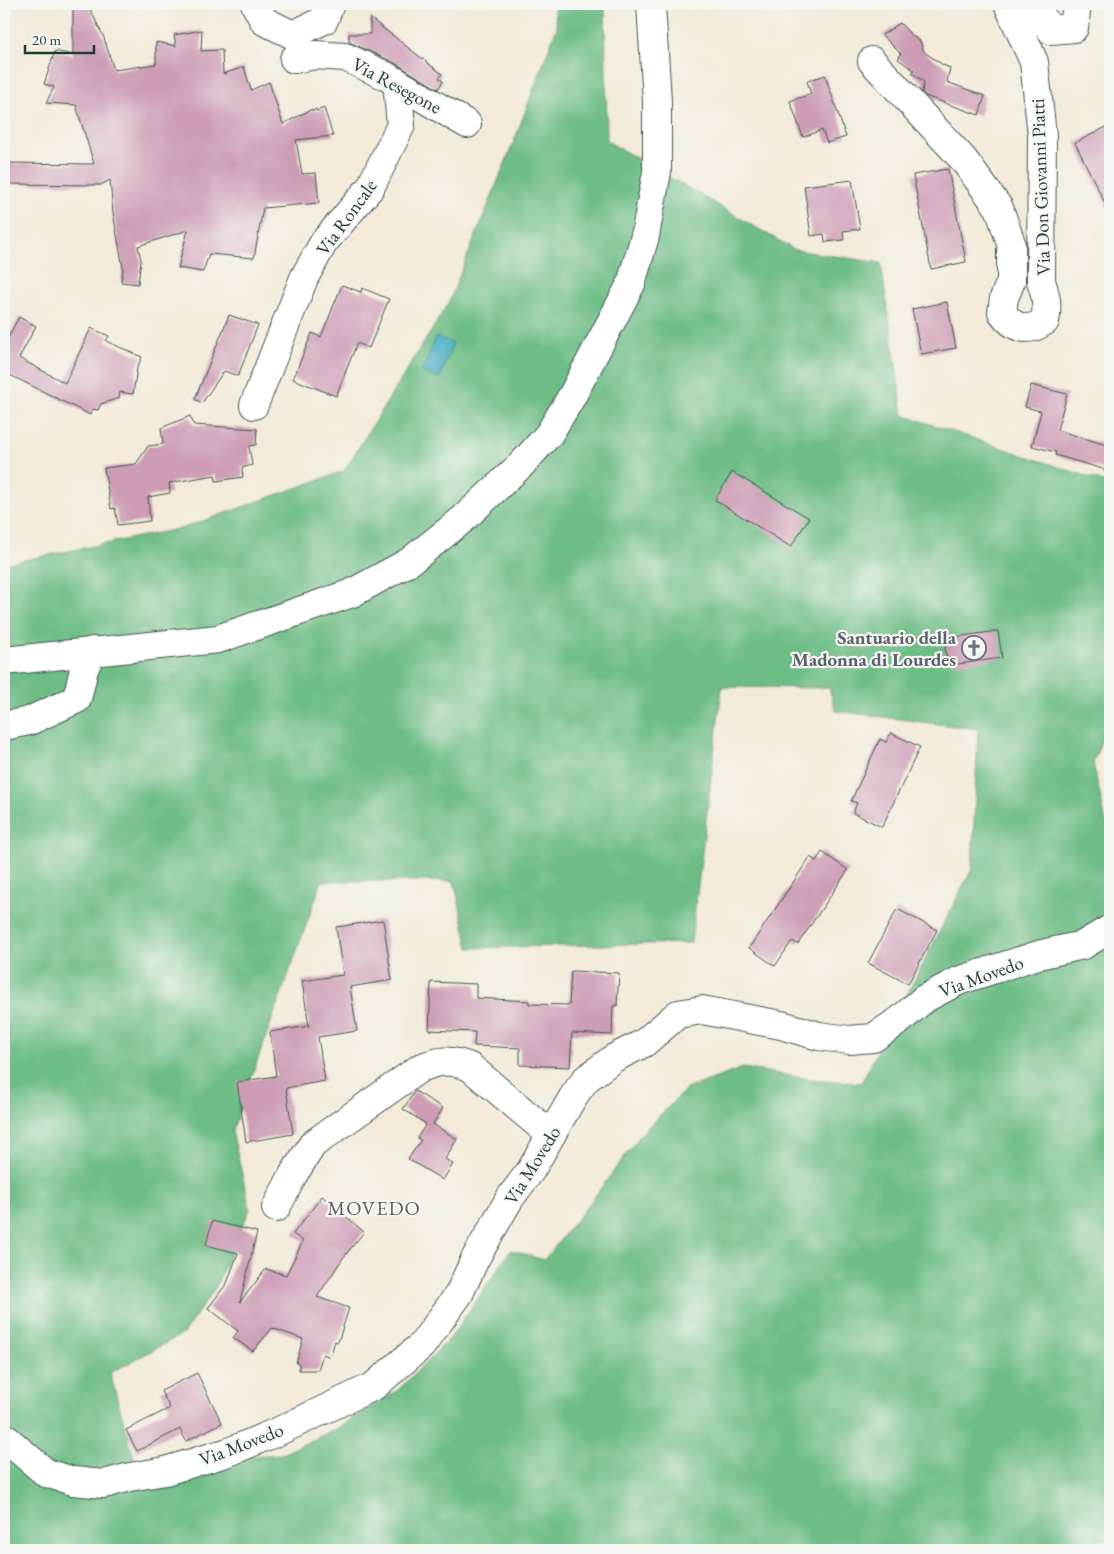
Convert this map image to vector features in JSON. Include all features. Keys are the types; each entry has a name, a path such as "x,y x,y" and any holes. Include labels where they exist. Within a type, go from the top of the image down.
{"main road":[{"path":"255,4 264,21 293,35 324,20 330,4"},
{"path":"4,661 218,639 352,593 409,562 462,520 522,464 549,434 572,396 630,284 645,236 656,172 657,101 651,4"},
{"name":"Via Don Giovanni Piatti","path":"872,61 963,159 999,208 1011,243 1011,281 1004,298 1002,312 1008,320 1022,328 1036,327 1045,321 1047,309 1046,295 1041,281 1042,135 1034,62 1008,4"},
{"path":"1033,4 1051,30 1074,28 1077,4"},
{"name":"Via Resegone","path":"306,29 305,57 345,57 396,82 467,124"},
{"name":"Via Roncale","path":"254,405 304,278 324,242 370,188 401,125 396,82"},
{"path":"4,726 29,721 77,699 84,669 92,651"},
{"name":"Via Movedo","path":"4,1437 46,1473 73,1481 104,1484 165,1471 230,1452 374,1386 422,1345 439,1323 459,1294 475,1260 510,1198 531,1170 586,1079 614,1058 644,1042 678,1014 702,1010 782,1025 819,1036 850,1040 873,1038 900,1020 924,998 958,981 1038,955 1084,945 1110,929"},
{"path":"276,1208 293,1174 313,1144 420,1068 436,1061 459,1063 470,1067 551,1135"}],"green space":[{"path":"554,4 605,4 607,141 795,250 881,263 903,415 1110,484 1110,716 1093,763 1110,841 1110,1539 1053,1550 4,1550 4,564 183,528 344,471 448,304 513,144 557,27","holes":["722,687 829,688 836,711 978,729 972,869 861,1083 809,1079 743,1068 686,1089 642,1133 593,1199 544,1260 511,1250 452,1336 398,1390 336,1429 282,1454 136,1465 110,1373 183,1334 215,1288 250,1209 232,1131 322,881 454,881 469,948 691,943"]}],"water":[{"path":"436,337 453,343 439,379 422,372"}],"building":[{"path":"73,4 85,4 91,11 104,38 114,70 156,64 156,42 176,46 174,35 202,30 201,51 222,50 223,74 244,67 251,90 269,82 283,124 312,109 317,111 324,108 333,136 296,140 302,174 316,173 319,203 263,208 254,258 209,254 203,272 178,268 188,230 138,246 141,260 138,284 121,282 123,268 113,213 110,180 101,185 4,183 4,163 94,164 76,105 46,103 54,87 44,84 55,51 73,55"},
{"path":"370,18 442,74 439,78 443,81 438,89 393,62 349,42 349,34 370,34"},
{"path":"900,23 912,36 920,41 924,52 950,68 947,82 985,96 979,115 925,96 922,92 924,82 912,73 914,70 898,59 901,54 882,35"},
{"path":"825,75 846,137 827,143 822,130 803,137 790,101 811,94 807,81"},
{"path":"1110,125 1110,213 1075,143"},
{"path":"948,169 966,262 931,269 913,175"},
{"path":"852,180 860,229 843,231 844,240 825,242 824,234 811,236 804,186"},
{"path":"342,285 361,292 362,288 389,299 369,348 357,343 336,396 293,379 312,333 321,337"},
{"path":"947,302 956,348 921,354 912,309"},
{"path":"229,315 258,325 238,376 224,371 202,403 195,399"},
{"path":"19,317 36,326 19,358 65,383 91,328 109,336 106,341 142,357 137,368 133,394 120,392 119,398 101,404 98,410 93,409 90,415 10,375 4,387 4,345"},
{"path":"1031,385 1067,394 1057,430 1110,446 1110,471 1055,455 1056,452 1032,446 1041,411 1025,407"},
{"path":"190,416 194,425 257,429 256,445 249,446 252,465 242,468 243,477 216,481 215,475 169,483 170,493 148,497 150,521 118,525 115,508 111,509 104,468 136,464 148,446 163,444 161,428"},
{"path":"732,472 809,518 791,547 715,500"},
{"name":"Santuario della Madonna di Lourdes","path":"998,631 1002,658 958,664 946,656 945,647 954,637"},
{"path":"891,733 920,747 882,827 853,813 857,803 851,801 880,739 886,742"},
{"path":"822,852 848,870 798,944 792,941 775,966 749,948 810,857 816,861"},
{"path":"897,909 937,930 908,984 868,963"},
{"path":"383,920 392,980 350,987 357,1031 318,1037 325,1081 286,1088 293,1134 246,1142 237,1082 276,1076 270,1032 309,1026 302,981 343,975 336,927"},
{"path":"571,971 619,973 617,1006 613,1006 612,1035 572,1033 570,1067 520,1065 520,1048 474,1046 475,1032 429,1030 431,982 476,984 476,998 529,1001 529,1004 569,1005"},
{"path":"415,1091 443,1108 433,1124 457,1139 445,1159 453,1164 443,1180 408,1159 421,1140 417,1138 426,1124 403,1109"},
{"path":"322,1196 364,1232 343,1258 317,1297 349,1308 338,1342 335,1341 330,1357 323,1354 318,1370 299,1370 299,1364 296,1363 303,1339 272,1328 253,1351 233,1338 238,1331 208,1308 227,1283 238,1253 206,1245 212,1221 257,1232 240,1302 266,1269 286,1275 303,1241 293,1234"},
{"path":"197,1373 222,1423 186,1441 180,1429 137,1451 126,1430 170,1408 161,1391"}],"place":[{"name":"Santuario della Madonna di Lourdes","path":"974,648"}],"district":[{"name":"MOVEDO","path":"374,1208"}]}
